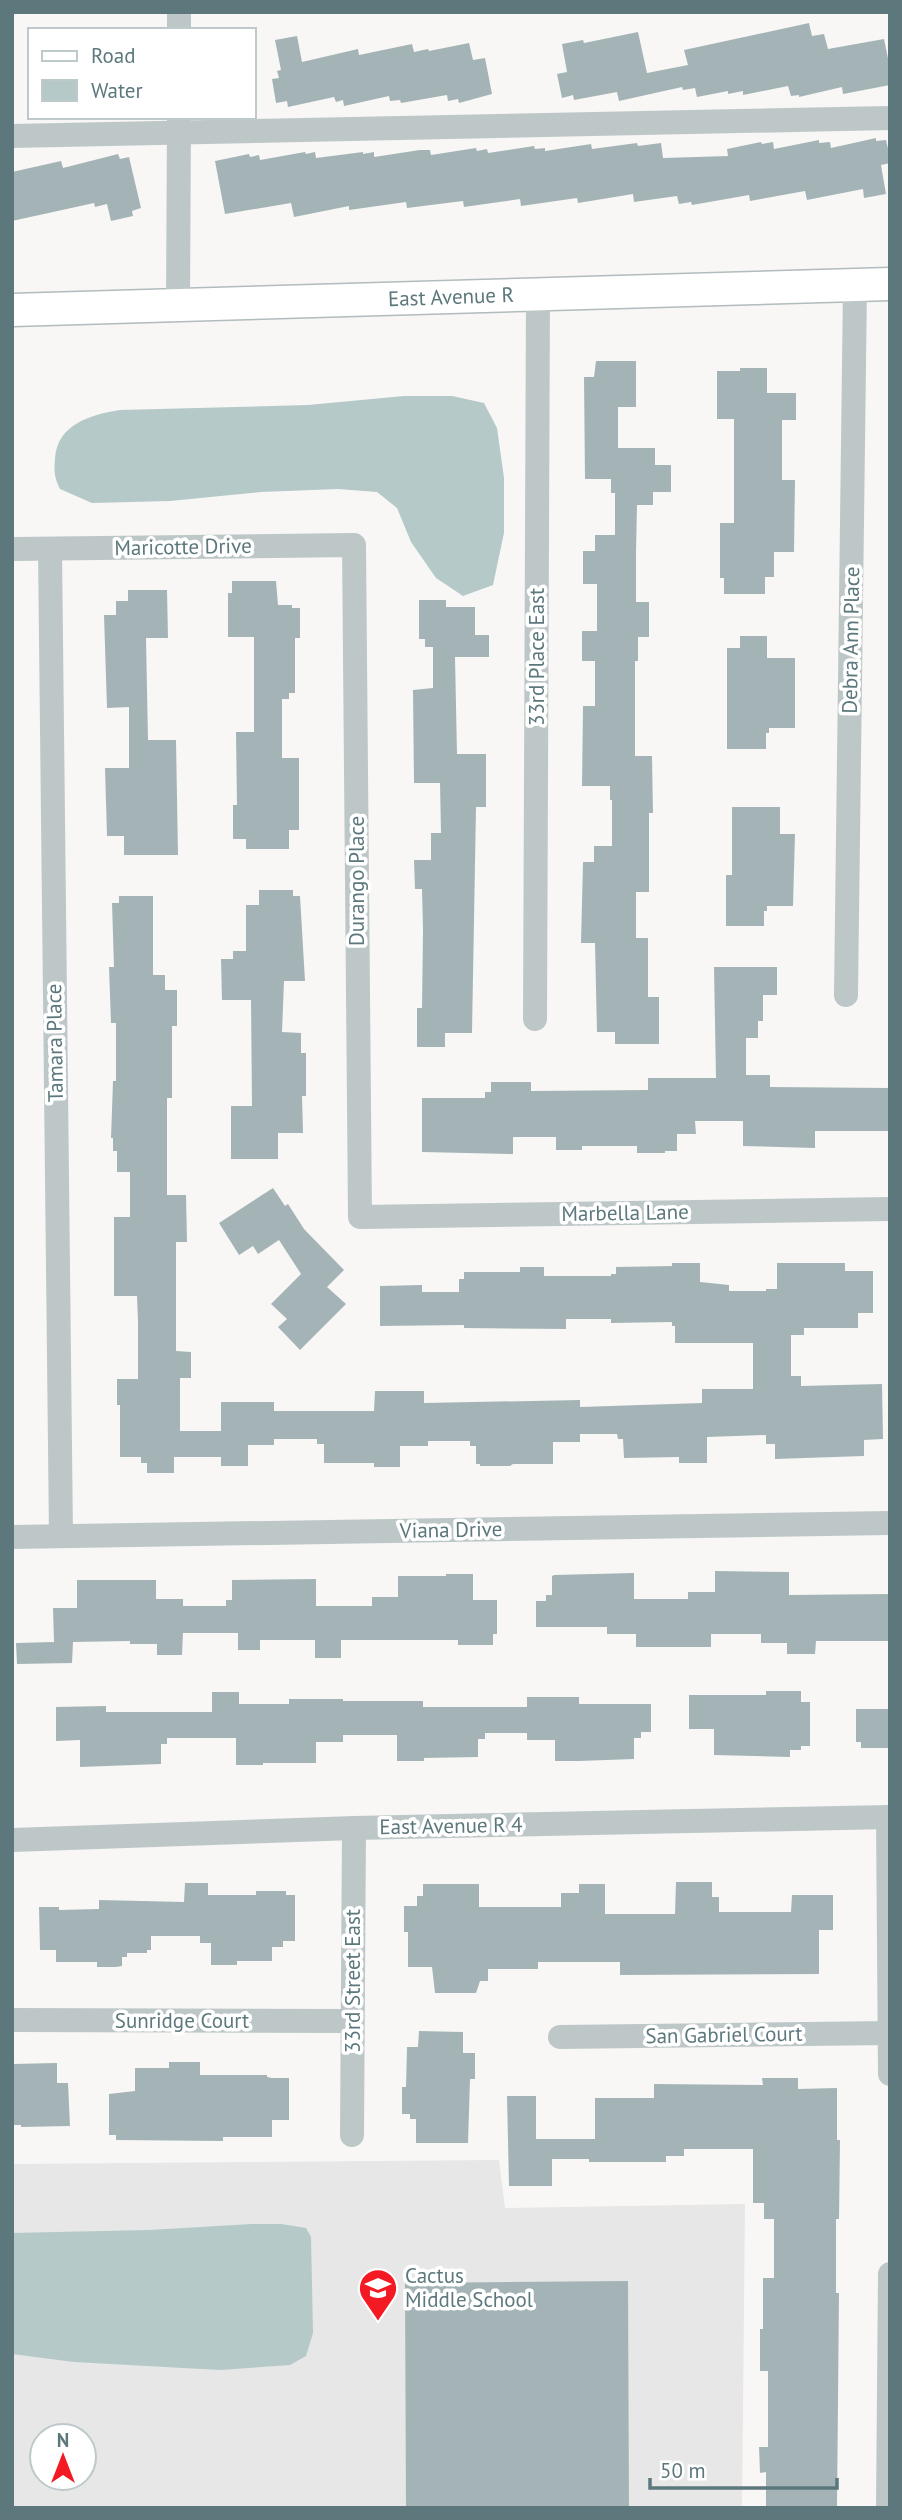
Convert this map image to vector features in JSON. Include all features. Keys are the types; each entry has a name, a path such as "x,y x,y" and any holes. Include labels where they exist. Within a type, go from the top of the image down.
{"main road":[{"name":"East Avenue R","path":"12,310 890,284"}],"street":[{"path":"12,136 179,125 890,118"},
{"path":"178,306 179,125"},
{"name":"Debra Ann Place","path":"846,995 855,285"},
{"name":"33rd Place East","path":"535,1019 538,294"},
{"name":"Maricotte Drive","path":"12,550 354,545"},
{"name":"Durango Place","path":"354,545 360,1217"},
{"name":"Tamara Place","path":"50,549 61,1536"},
{"name":"Marbella Lane","path":"360,1217 890,1209"},
{"name":"Viana Drive","path":"12,1537 890,1522"},
{"path":"889,1817 890,2074"},
{"name":"East Avenue R 4","path":"12,1840 354,1828 889,1817"},
{"name":"33rd Street East","path":"352,2135 354,1828"},
{"name":"Sunridge Court","path":"12,2020 352,2021"},
{"name":"San Gabriel Court","path":"560,2037 888,2033"},
{"path":"888,2508 890,2274"}],"shaded area":[{"name":"Cactus Middle School","path":"499,2160 505,2208 745,2204 742,2508 12,2508 12,2164"}],"water":[{"path":"404,396 452,396 484,403 497,428 504,478 504,533 493,585 463,596 436,578 411,542 397,508 377,492 338,489 261,492 170,501 92,503 60,489 56,477 55,458 62,437 77,423 109,412 308,405"},
{"path":"281,2224 306,2228 311,2237 313,2333 306,2356 290,2365 220,2370 74,2362 12,2354 12,2233 149,2230"}],"building":[{"path":"809,23 812,36 824,34 828,49 884,39 890,68 890,85 843,94 842,87 799,97 791,96 788,86 743,95 743,91 728,94 728,91 697,97 695,88 683,90 682,87 619,101 617,92 574,100 573,95 562,98 557,74 567,72 562,44 583,40 584,43 638,32 647,73 688,65 684,50"},
{"path":"297,36 302,62 358,49 359,55 412,44 414,52 469,43 473,60 485,58 492,94 459,103 458,99 448,101 447,95 401,103 400,100 390,101 389,96 344,106 343,100 336,102 334,97 288,107 287,101 276,103 272,79 279,78 277,71 281,70 275,40"},
{"path":"876,138 876,141 886,140 890,157 890,163 881,165 886,194 864,198 863,189 807,200 805,191 750,201 749,195 692,205 691,202 679,204 677,196 634,202 633,194 578,203 577,198 521,206 520,199 464,207 463,201 407,208 406,202 349,210 349,206 294,217 291,203 225,214 215,161 249,154 250,157 259,155 260,160 305,152 315,152 316,158 363,152 374,152 374,157 420,150 430,150 431,155 476,148 477,151 487,149 488,153 534,146 535,149 545,148 545,151 591,144 592,149 637,143 638,146 661,143 663,158 728,156 727,149 761,142 773,142 774,149 819,140 819,143 830,142 831,148"},
{"path":"118,154 120,159 129,157 141,208 132,211 133,216 111,221 107,204 95,207 94,203 12,221 12,172 61,161 63,168"},
{"path":"596,361 636,361 636,407 618,407 618,448 655,448 655,465 671,465 671,492 653,492 653,505 637,505 636,552 636,602 649,602 649,637 638,637 638,661 635,661 635,756 652,756 653,813 649,813 649,892 636,892 636,938 648,938 648,997 659,997 659,1044 615,1044 615,1032 597,1032 595,943 581,943 583,862 594,862 594,846 612,846 610,786 582,786 583,706 595,706 595,661 582,661 582,631 597,631 597,584 583,584 583,551 595,551 595,535 615,535 615,493 611,493 611,479 585,479 584,377 594,377"},
{"path":"740,368 767,368 767,393 796,393 796,420 782,420 782,480 795,480 794,552 774,552 774,577 765,577 765,594 724,594 724,578 720,578 720,523 734,523 734,419 717,419 717,371 740,371"},
{"path":"232,581 276,581 278,605 300,608 300,638 295,638 295,693 289,693 289,699 282,699 282,758 299,758 299,830 289,830 289,849 246,849 246,839 233,839 233,805 237,805 236,732 254,732 254,637 228,637 228,593 232,593"},
{"path":"128,590 167,590 168,638 146,638 148,740 176,740 178,855 124,855 124,836 107,836 105,768 129,768 129,707 107,708 104,615 116,615 116,601 128,601"},
{"path":"419,600 446,600 446,607 475,607 475,635 489,635 489,657 455,657 457,754 486,754 486,807 476,807 472,1033 445,1033 445,1047 417,1047 417,1008 422,1008 423,930 422,889 415,889 414,860 431,860 431,833 441,833 440,783 414,783 413,690 433,688 433,647 425,647 425,639 419,639"},
{"path":"740,636 767,636 767,658 795,658 795,728 769,728 769,733 766,733 766,749 727,749 727,648 740,648"},
{"path":"732,807 780,807 780,834 795,834 793,906 767,906 767,911 764,911 764,926 726,926 726,875 732,875"},
{"path":"259,890 293,890 293,896 300,896 305,981 284,981 282,1032 301,1033 301,1053 306,1053 306,1096 302,1096 303,1133 278,1133 278,1159 231,1159 231,1106 252,1106 251,1000 222,1000 221,959 233,959 233,951 246,951 246,905 259,905"},
{"path":"119,896 153,896 153,975 165,975 165,990 177,990 177,1026 172,1026 172,1098 167,1098 167,1195 186,1195 187,1242 176,1242 176,1351 191,1352 191,1378 180,1378 180,1431 221,1431 221,1402 274,1402 274,1411 374,1411 375,1391 424,1391 424,1403 580,1400 580,1407 702,1403 702,1389 753,1389 753,1343 675,1343 675,1326 672,1326 672,1322 611,1323 611,1319 566,1319 566,1329 464,1328 464,1325 380,1326 380,1286 422,1285 422,1292 459,1292 459,1279 464,1279 464,1272 520,1272 520,1267 544,1267 544,1276 611,1276 616,1274 616,1267 700,1263 700,1282 729,1285 729,1291 766,1291 777,1289 777,1263 845,1263 845,1271 873,1271 873,1313 858,1313 858,1328 804,1328 804,1335 791,1335 791,1376 801,1376 801,1386 882,1384 883,1439 864,1440 864,1456 775,1459 775,1444 766,1444 766,1435 707,1437 707,1463 679,1463 679,1457 624,1458 623,1439 618,1439 617,1434 580,1434 580,1442 553,1442 553,1464 510,1466 476,1464 476,1446 470,1446 470,1441 428,1441 428,1446 400,1446 400,1467 374,1467 374,1463 324,1463 324,1444 317,1444 317,1439 274,1439 274,1445 248,1445 248,1466 221,1466 221,1457 174,1457 174,1473 147,1473 147,1463 141,1463 141,1457 120,1457 117,1379 138,1379 138,1321 137,1296 114,1296 114,1217 130,1217 130,1172 117,1172 117,1151 113,1151 111,1138 113,1081 116,1081 116,1023 111,1023 109,967 114,967 112,903 119,903"},
{"path":"714,967 777,967 777,995 763,995 763,1021 758,1021 758,1038 746,1038 746,1075 770,1075 770,1087 890,1088 890,1131 815,1131 815,1148 743,1146 743,1121 695,1121 696,1134 677,1134 677,1151 665,1153 637,1153 637,1146 582,1146 582,1150 556,1150 556,1137 513,1137 513,1154 422,1152 422,1098 485,1098 485,1092 491,1092 491,1082 531,1082 531,1091 648,1090 648,1078 716,1078"},
{"path":"273,1188 285,1206 288,1204 304,1229 344,1270 327,1287 346,1304 300,1350 278,1327 287,1319 271,1304 301,1274 279,1240 258,1254 253,1246 239,1255 219,1223"},
{"path":"715,1571 789,1572 789,1595 890,1594 890,1641 816,1641 815,1654 787,1654 787,1643 761,1643 761,1634 711,1634 711,1647 636,1647 636,1634 607,1634 607,1627 536,1627 536,1601 546,1601 546,1595 552,1595 554,1575 634,1573 634,1599 688,1599 688,1592 715,1592"},
{"path":"473,1574 473,1600 497,1600 497,1634 493,1634 493,1645 458,1645 458,1640 341,1640 341,1658 315,1658 315,1640 260,1640 260,1650 238,1650 238,1633 183,1633 182,1655 157,1655 157,1644 130,1644 130,1641 73,1642 72,1663 17,1664 16,1643 54,1642 53,1608 77,1608 77,1580 156,1580 156,1599 183,1599 183,1606 226,1606 226,1600 232,1600 232,1580 316,1579 316,1606 372,1606 372,1597 398,1597 398,1576"},
{"path":"766,1691 801,1691 801,1702 810,1702 810,1746 801,1746 801,1750 790,1750 790,1757 714,1755 714,1729 689,1729 689,1695 766,1695"},
{"path":"212,1692 239,1692 239,1704 289,1704 289,1699 343,1699 423,1701 423,1707 527,1707 527,1697 579,1697 579,1704 651,1704 651,1732 641,1732 641,1738 634,1738 634,1759 579,1761 555,1761 555,1740 527,1740 527,1733 485,1733 485,1739 478,1739 478,1757 424,1758 424,1761 397,1761 397,1735 343,1735 343,1742 316,1742 316,1763 263,1765 236,1765 236,1738 167,1738 167,1744 161,1744 161,1764 80,1767 80,1740 56,1741 56,1707 106,1706 106,1712 212,1712"},
{"path":"856,1709 890,1709 890,1748 861,1748 861,1742 856,1742"},
{"path":"676,1882 712,1882 712,1897 719,1897 719,1912 791,1912 792,1895 833,1895 833,1930 819,1930 819,1974 620,1975 620,1962 538,1962 538,1969 488,1969 488,1981 480,1981 476,1993 435,1993 432,1967 408,1967 408,1932 404,1932 404,1906 417,1906 417,1896 423,1896 423,1884 479,1884 479,1907 561,1907 561,1893 579,1893 579,1884 605,1884 605,1914 675,1914"},
{"path":"185,1883 208,1883 208,1895 256,1895 256,1891 286,1891 286,1895 295,1895 295,1941 283,1941 283,1947 272,1947 272,1961 237,1961 237,1965 211,1965 211,1943 200,1943 200,1936 151,1936 151,1950 147,1950 147,1953 127,1953 127,1957 122,1957 122,1966 116,1967 97,1967 97,1962 56,1962 56,1950 40,1950 39,1907 59,1907 59,1910 99,1909 99,1900 184,1902"},
{"path":"419,2031 463,2032 463,2053 475,2053 475,2079 470,2079 468,2143 416,2143 416,2119 410,2119 410,2114 402,2114 407,2047 418,2047"},
{"path":"169,2062 200,2062 200,2075 267,2075 272,2078 289,2078 289,2120 272,2120 272,2137 223,2137 223,2141 116,2140 116,2135 109,2135 109,2094 135,2091 135,2068 169,2068"},
{"path":"57,2063 57,2083 68,2083 70,2126 12,2125 12,2064"},
{"path":"762,2078 798,2078 798,2089 837,2088 837,2140 840,2140 839,2219 836,2219 836,2293 839,2293 837,2507 766,2508 766,2472 760,2473 759,2447 768,2447 768,2371 760,2371 760,2329 763,2329 763,2278 774,2278 774,2219 764,2219 764,2203 753,2203 753,2149 684,2149 684,2156 666,2156 666,2162 552,2159 552,2186 509,2186 507,2096 536,2096 536,2139 595,2139 595,2098 654,2098 654,2084 763,2085"},
{"path":"628,2281 629,2508 406,2508 405,2283"}],"place":[{"name":"Cactus Middle School","path":"378,2322"}]}
